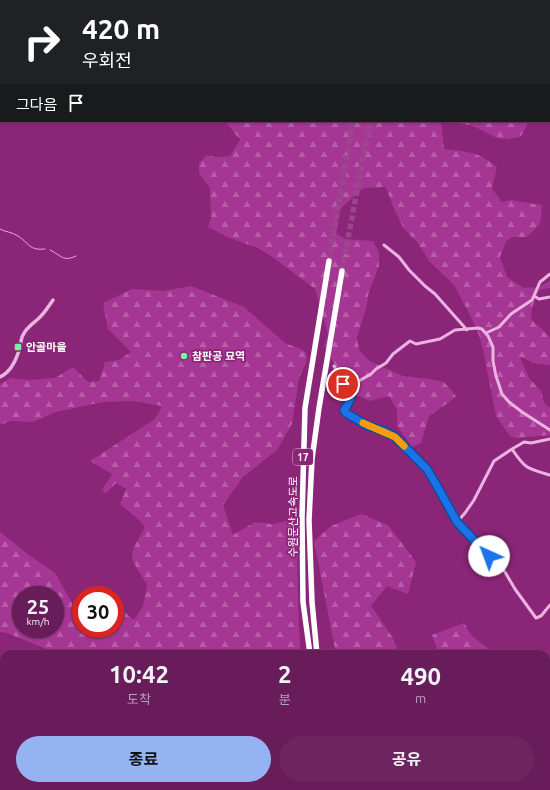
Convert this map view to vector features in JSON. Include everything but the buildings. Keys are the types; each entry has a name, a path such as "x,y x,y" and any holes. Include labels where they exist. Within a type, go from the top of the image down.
{"highway":[{"name":"수원문산고속도로","path":"310,650 303,594 302,518 304,422 329,261"},
{"name":"수원문산고속도로","path":"317,650 312,602 309,520 312,459 342,271"}],"street":[{"path":"384,245 399,257 408,270 435,294 467,330"},
{"path":"486,333 499,327 511,314 532,300 540,282 550,274"},
{"path":"534,296 539,299 550,297"},
{"path":"0,377 4,375 15,360 22,335 26,329 42,315 53,300"},
{"path":"343,384 352,385 371,374 386,363 393,354 410,341 416,344 440,339 455,330 478,328 482,329 486,333 493,347 493,361 502,394 509,402 522,412 550,430"},
{"path":"334,366 351,397 351,401 344,410 346,413 368,426 384,431 395,437 427,469 457,522 504,572 536,618 542,616 550,605"},
{"path":"457,522 474,500 494,462 524,442 532,443 550,439"},
{"path":"512,449 519,460 528,469 550,475"}],"green space":[{"path":"226,122 441,122 444,149 478,155 497,167 492,189 502,202 510,200 542,205 540,224 527,237 513,237 506,241 500,257 507,277 524,288 539,287 550,281 550,288 539,290 532,308 531,318 550,338 550,365 537,364 520,357 529,378 541,391 544,402 550,408 550,435 516,438 510,436 496,416 484,354 480,338 472,319 454,285 430,262 417,242 404,229 394,209 386,187 363,188 340,209 336,234 346,239 373,241 379,253 379,266 368,295 367,305 357,337 359,350 369,361 403,376 444,382 456,396 429,416 421,443 412,447 397,426 397,410 389,396 370,401 349,392 324,345 328,334 315,289 258,248 227,237 208,227 211,218 210,188 199,173 199,163 207,155 215,157 230,156 240,140"},
{"path":"441,122 528,122 521,136 505,139 499,138 469,125"},
{"path":"191,286 244,307 285,343 301,349 306,353 306,363 299,378 292,424 277,450 243,477 223,505 233,535 255,522 273,524 296,519 301,650 49,650 19,638 64,638 64,589 72,603 72,638 124,638 124,612 134,620 143,606 147,585 136,567 132,556 135,545 145,527 120,504 126,489 116,483 106,493 102,490 112,474 90,461 155,419 162,406 132,401 103,402 56,412 33,422 11,421 0,425 0,384 11,378 29,380 55,378 73,367 88,382 99,381 105,362 119,360 131,352 108,329 103,303 132,289 164,291"},
{"path":"361,514 388,525 416,562 408,594 387,586 371,606 393,638 398,650 335,650 314,541 331,526"},
{"path":"0,532 55,573 62,586 12,586 12,635 0,632"},
{"path":"464,623 472,636 490,650 438,650 432,635"}],"waterway":[{"path":"0,229 16,235 32,248 45,249"},
{"path":"50,250 65,258 72,258 76,256"}],"tunnel":[{"path":"329,261 353,122"},
{"path":"342,271 370,122"}],"slow traffic":[{"path":"363,423 395,437 404,446"}],"place":[{"name":"안골마을","path":"18,347"},
{"name":"참판공 묘역","path":"184,356"}],"route":[{"path":"343,384 351,397 351,401 344,410 346,413 368,426 384,431 395,437 427,469 457,522 489,556"}]}
